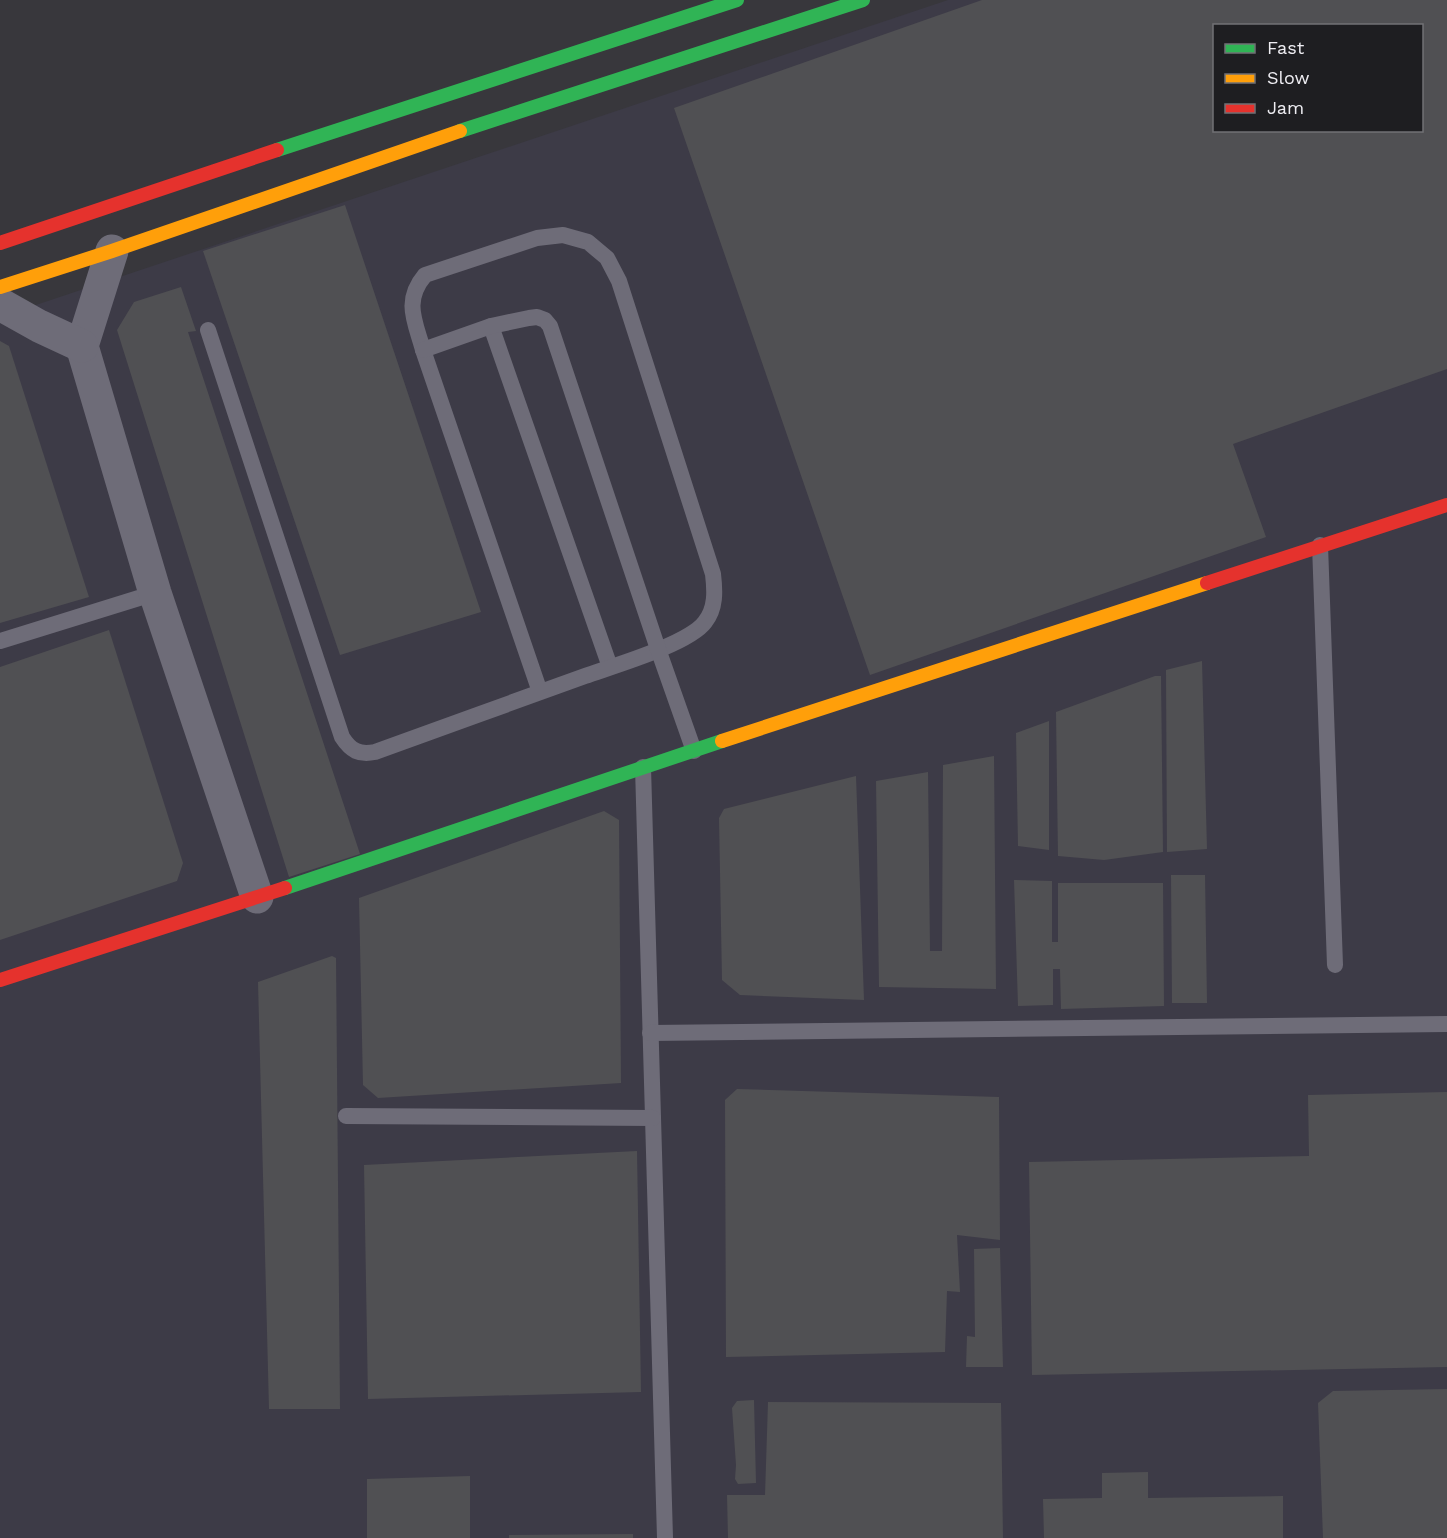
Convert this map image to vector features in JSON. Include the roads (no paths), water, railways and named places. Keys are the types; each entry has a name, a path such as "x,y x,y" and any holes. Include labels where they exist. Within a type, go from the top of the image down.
{"street":[{"path":"0,243 405,107 737,0"},
{"path":"0,287 112,251 417,145 863,0"},
{"path":"112,251 82,346 155,593 257,897"},
{"path":"0,304 39,326 82,346"},
{"path":"0,980 257,897 643,767 1447,505"}],"lane":[{"path":"208,330 342,737 356,752 365,754 375,752 610,667 658,649 691,635 705,623 712,610 716,592 713,574 619,282 607,258 588,242 563,235 537,238 425,275 416,286 412,299 413,313 423,350 540,692"},
{"path":"423,350 491,326 537,317 545,320 550,326 694,751"},
{"path":"491,326 610,667"},
{"path":"1320,546 1335,965"},
{"path":"0,641 155,593"},
{"path":"643,767 665,1538"},
{"path":"650,1033 1447,1024"},
{"path":"346,1116 653,1118"}]}
